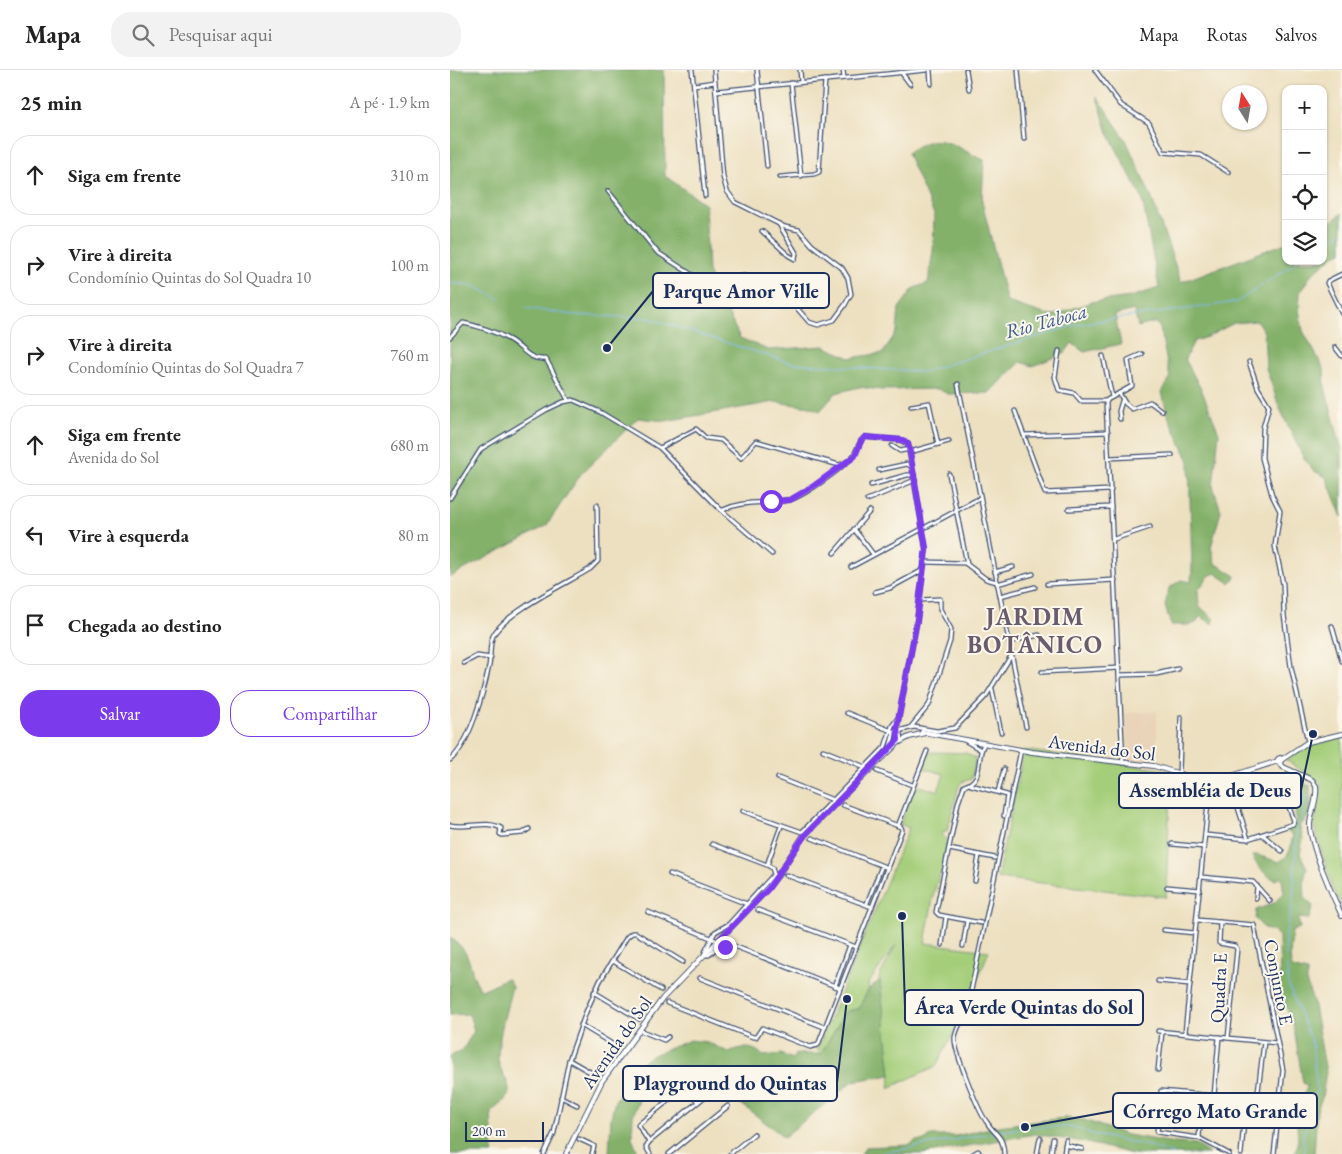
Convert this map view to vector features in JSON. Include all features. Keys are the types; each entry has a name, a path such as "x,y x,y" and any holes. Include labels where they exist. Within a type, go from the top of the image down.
{"street":[{"path":"692,70 706,196"},
{"path":"608,191 657,252 699,279 744,276 765,292 789,299 809,322 818,325 828,323 845,305 851,294 845,272 812,244 799,230 779,224 735,202 725,186 714,70"},
{"path":"756,70 767,166"},
{"path":"800,70 801,82"},
{"path":"843,70 844,78"},
{"path":"716,91 886,72 929,70 931,84"},
{"path":"966,70 969,89"},
{"path":"1018,70 1024,139"},
{"path":"1095,70 1122,105 1151,125 1163,152 1201,155 1228,172"},
{"path":"901,72 910,84"},
{"path":"780,177 814,174 819,171 825,80"},
{"path":"694,85 715,82"},
{"path":"792,83 801,176"},
{"path":"762,231 788,255 796,259 796,253 779,224"},
{"path":"1342,274 1327,283 1342,314"},
{"path":"450,337 463,323 478,326 508,338 528,356 546,359 568,400 590,407 660,448 723,510 772,554"},
{"path":"1336,347 1342,356"},
{"path":"1059,351 1054,377 1058,390 1074,394 1080,401 1106,401 1133,384 1128,360 1142,354"},
{"path":"1103,356 1112,397"},
{"path":"1249,362 1258,388 1269,406 1263,428 1262,458 1270,489 1280,511 1275,546 1283,584 1291,668 1308,742"},
{"path":"958,384 1026,727"},
{"path":"1119,393 1132,409 1150,402 1162,411"},
{"path":"450,498 481,449 568,400"},
{"path":"1120,419 1119,411 1123,400"},
{"path":"1106,401 1124,762"},
{"path":"911,406 929,403 938,444"},
{"path":"1015,410 1045,493 1110,490"},
{"path":"660,448 696,429 706,438 721,440 741,458 756,441 833,464 845,463"},
{"path":"1024,435 1108,432"},
{"path":"723,510 748,502 790,500 815,485 855,456 863,439 869,436 903,440 910,450 926,549 920,600 897,726 885,747 802,833 743,810"},
{"path":"892,446 898,451 910,450 949,441"},
{"path":"1109,458 1172,454"},
{"path":"879,470 907,464 913,467"},
{"path":"949,474 967,564"},
{"path":"871,485 907,475 914,475"},
{"path":"867,500 915,480"},
{"path":"850,567 980,498"},
{"path":"450,760 460,748 471,724 491,658 493,636 507,620 596,564 598,558 597,505"},
{"path":"1068,509 1111,507"},
{"path":"834,553 870,511"},
{"path":"1113,539 1150,527"},
{"path":"854,530 873,554"},
{"path":"924,562 967,564 986,579 997,583 1033,574"},
{"path":"995,572 1013,567"},
{"path":"875,592 890,588 923,570"},
{"path":"1047,584 1116,580"},
{"path":"1000,596 1035,587"},
{"path":"909,728 928,707 951,637 949,624 940,608 940,599 920,600"},
{"path":"1332,626 1342,660"},
{"path":"1009,642 1039,635"},
{"path":"464,663 476,656 491,658"},
{"path":"847,713 895,732 909,728 937,731 955,728 992,688 1012,656"},
{"path":"1042,672 1120,668"},
{"path":"1120,675 1156,674 1178,670"},
{"path":"992,688 1001,732"},
{"path":"893,724 899,716"},
{"path":"1179,774 1181,717"},
{"path":"893,724 898,740"},
{"path":"893,724 897,726"},
{"path":"895,732 898,740"},
{"name":"Avenida do Sol","path":"884,755 898,740 925,732 1022,750 1154,766 1210,783 1280,760 1308,742 1342,734"},
{"path":"963,739 981,750"},
{"name":"Avenida do Sol","path":"566,1154 602,1082 663,998 704,955 720,942 772,884 805,835 898,740"},
{"path":"970,785 975,779 984,744"},
{"path":"824,750 865,767"},
{"path":"1004,1154 1002,1138 988,1124 960,1060 955,1037 968,1005 1022,750"},
{"path":"898,826 912,785 927,751"},
{"path":"1280,760 1281,766 1312,780 1316,786 1310,824 1311,835 1330,890 1342,916"},
{"path":"998,792 1004,769"},
{"path":"877,771 912,785"},
{"path":"778,778 833,800"},
{"path":"1202,782 1203,796 1207,806"},
{"path":"1207,806 1210,783"},
{"path":"1176,801 1207,806 1278,784 1281,785 1294,822 1248,839 1205,835"},
{"path":"981,923 946,917 936,912 964,786 970,785 1006,794 1008,798 1004,816"},
{"path":"1235,798 1248,839"},
{"path":"667,1003 755,1038 760,1028 810,1047 818,1045 902,830 898,826 843,805"},
{"name":"Quadra E","path":"1185,1033 1207,806"},
{"path":"450,825 466,827 484,824 498,826 501,828 500,833 502,835 523,833 529,829"},
{"path":"767,865 781,826"},
{"path":"1262,835 1282,851"},
{"path":"812,838 888,868"},
{"path":"704,955 717,930 729,924 774,874 772,868 767,865 712,844"},
{"path":"1172,844 1204,847"},
{"path":"949,849 995,858"},
{"path":"975,881 980,855"},
{"path":"867,903 881,868"},
{"path":"670,874 747,904"},
{"path":"786,875 872,907"},
{"path":"1201,877 1253,882 1270,901"},
{"path":"874,885 880,888"},
{"path":"1256,898 1258,886"},
{"path":"1167,887 1200,890"},
{"path":"758,910 856,947"},
{"path":"648,912 840,988"},
{"path":"942,945 946,917"},
{"path":"1197,920 1220,922"},
{"path":"963,946 968,921"},
{"name":"Quadra E","path":"1220,922 1219,943 1235,946 1238,949 1228,1038"},
{"name":"Conjunto E","path":"1220,922 1254,925 1283,1078 1274,1154"},
{"path":"1164,930 1195,933"},
{"path":"544,1154 554,1133 569,1060 594,992 632,933 683,962"},
{"path":"720,942 734,946"},
{"path":"835,986 850,945"},
{"path":"613,961 661,990"},
{"path":"844,962 850,964"},
{"path":"700,978 824,1027"},
{"path":"1158,981 1190,984"},
{"path":"594,992 639,1019"},
{"path":"581,1025 617,1047"},
{"path":"639,1030 664,1040 668,1037"},
{"path":"1158,1070 1160,1031 1277,1043"},
{"path":"1214,1096 1219,1037"},
{"path":"1257,1100 1264,1042"},
{"path":"569,1060 597,1076"},
{"path":"649,1142 638,1125 684,1087 698,1102"},
{"path":"650,1154 646,1147 649,1142 714,1089"},
{"path":"1229,1154 1199,1138 1159,1133 1156,1129 1161,1091 1280,1102"},
{"path":"1199,1138 1202,1095"},
{"path":"561,1097 577,1105"},
{"path":"1241,1154 1246,1099"},
{"path":"669,1154 728,1106"},
{"path":"730,1154 754,1134"},
{"path":"1036,1154 1040,1138"},
{"path":"579,1139 594,1146 592,1154"},
{"path":"1051,1154 1053,1139"},
{"path":"1064,1154 1066,1143 1082,1149"},
{"path":"973,1154 976,1152 980,1154"}],"shaded area":[{"path":"1157,711 1157,754 1154,763 1128,761 1125,713"}],"green space":[{"path":"450,70 664,70 665,176 705,204 708,272 740,338 768,350 824,346 850,358 883,353 897,331 899,308 914,288 928,283 933,251 934,214 907,153 929,142 946,142 984,160 982,202 1007,302 1051,316 1092,302 1131,297 1159,288 1142,198 1108,133 1097,97 1126,140 1151,196 1181,282 1282,244 1282,265 1322,265 1311,275 1300,292 1299,310 1303,331 1324,369 1325,388 1342,450 1342,517 1326,477 1314,471 1303,457 1280,409 1266,368 1264,332 1257,321 1234,323 1207,337 1194,341 1185,359 1202,391 1219,433 1213,486 1221,511 1211,547 1215,563 1236,576 1230,583 1215,573 1209,576 1198,590 1199,606 1214,619 1213,624 1200,616 1196,623 1190,625 1171,625 1165,606 1169,588 1181,580 1191,582 1189,461 1168,416 1162,392 1170,378 1160,328 1156,322 1138,327 1134,310 1115,315 1121,344 1084,352 1072,343 1064,354 1032,366 1021,362 989,393 948,394 938,389 882,390 859,387 836,393 820,411 810,407 775,402 665,421 638,418 581,474 546,526 450,577"},
{"path":"1342,213 1342,252 1334,255 1327,261 1327,226"},
{"path":"1342,737 1342,907 1333,889 1314,827 1321,783 1286,760 1311,743"},
{"path":"1024,750 1171,771 1166,897 997,878"},
{"path":"932,752 966,753 976,759 971,779 962,782 959,786 947,831 943,831 942,836 947,839 943,865 934,892 925,943 989,951 962,1017 936,1066 889,1088 891,1075 879,977 896,945 868,984 869,989 858,1009 846,1011 821,1054 817,1050 909,828 900,824 915,785 938,791 944,774 922,768 926,756"},
{"path":"1301,784 1310,785 1310,813 1304,822 1299,825 1303,839 1300,854 1307,868 1304,880 1305,899 1313,906 1309,919 1298,918 1300,928 1292,931 1290,959 1292,968 1307,972 1307,985 1313,1001 1326,1072 1322,1098 1317,1110 1314,1154 1294,1154 1298,1144 1296,1106 1308,1086 1303,1083 1293,1023 1280,992 1279,936 1273,931 1265,929 1255,919 1256,910 1274,903 1284,893 1282,879 1281,877 1277,880 1273,879 1266,874 1252,856 1257,855 1279,862 1286,857 1290,850 1293,835 1287,831 1297,820 1295,813"},
{"path":"450,938 458,944 467,956 477,984 482,990 507,978 512,986 498,1050 500,1068 508,1084 509,1092 504,1100 491,1112 493,1154 450,1154 450,1056 462,1051 474,1031 469,1014 450,1015"},
{"path":"880,980 891,1075 853,1081 784,1137 714,1083 700,1082 689,1070 677,1073 664,1080 639,1100 633,1116 632,1138 639,1154 609,1154 611,1117 615,1101 637,1066 651,1056 690,1040 707,1042 728,1052 747,1048 756,1050 763,1056 781,1054 793,1059 795,1054 821,1054 846,1011 858,1009 869,989"},
{"path":"1065,1118 1084,1120 1127,1135 1175,1143 1196,1144 1209,1154 1133,1154 1083,1142 1035,1134 922,1154 861,1154 866,1147 910,1145 915,1141 927,1140 929,1136 956,1136 998,1126"}],"waterway":[{"name":"Rio Taboca","path":"1327,242 1342,233"},
{"name":"Rio Taboca","path":"526,308 574,315 648,318 791,363 923,372 1078,324 1237,302 1292,265"},
{"path":"450,283 471,285 500,299"},
{"path":"1305,1154 1303,1136 1317,1090 1312,1043 1288,984 1285,937 1293,902 1297,825 1303,817 1306,793"},
{"path":"877,1154 1025,1127 1074,1127 1092,1134 1149,1146 1173,1154"}],"place":[{"name":"Parque Amor Ville","path":"607,348"},
{"name":"Assembléia de Deus","path":"1313,734"},
{"name":"Área Verde Quintas do Sol","path":"902,916"},
{"name":"Playground do Quintas","path":"847,999"},
{"name":"Córrego Mato Grande","path":"1025,1127"}],"district":[{"name":"JARDIM BOTÂNICO","path":"1035,631"}],"route":[{"path":"725,947 718,946 724,940 721,938 768,889 802,838 898,740 897,726 917,620 926,552 910,452 908,444 903,440 872,436 865,437 861,441 855,456 840,468 795,498 771,501"}]}
